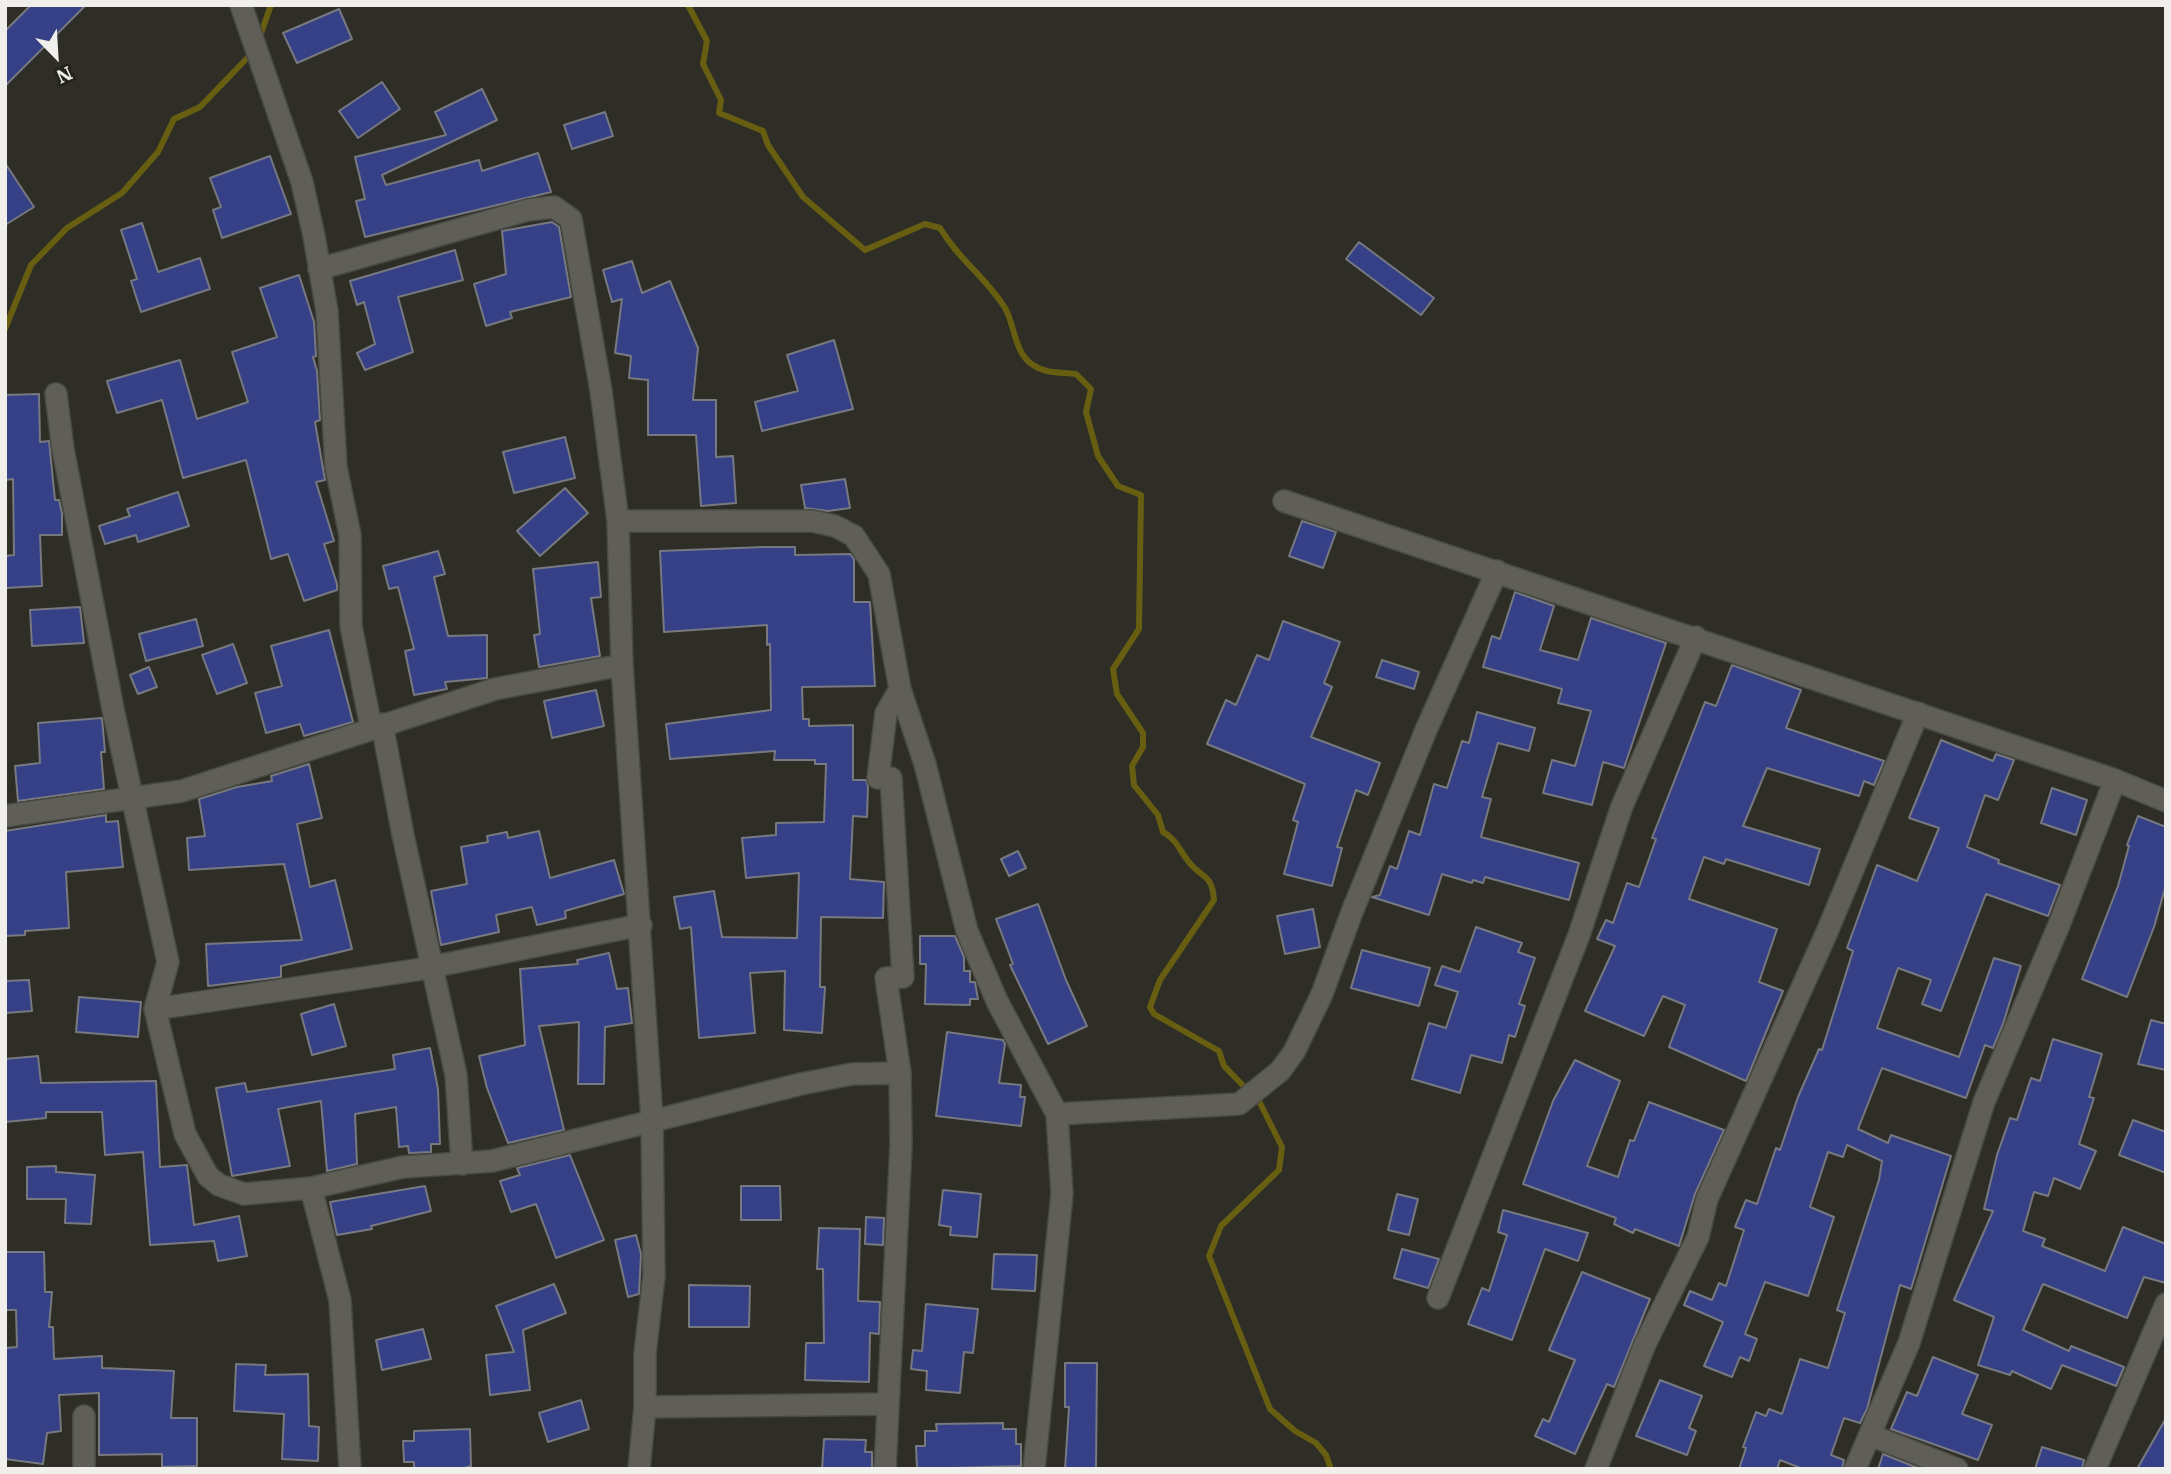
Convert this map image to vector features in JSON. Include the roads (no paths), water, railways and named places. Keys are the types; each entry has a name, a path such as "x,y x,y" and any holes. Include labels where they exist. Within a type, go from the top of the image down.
{"street":[{"path":"241,5 302,182 319,269 327,311 336,467 350,535 351,626 434,966 456,1074 462,1164"},
{"path":"319,269 528,210 554,207 571,219 601,391 618,521 622,665 652,1120 654,1276 645,1353 645,1406 639,1469"},
{"path":"56,394 63,449 131,798 168,962 155,1009 184,1134 208,1177 219,1185 244,1194 311,1188 404,1167 492,1161 801,1084 852,1074 900,1073"},
{"path":"1284,500 1696,637 2115,780 2166,801"},
{"path":"618,521 812,521 835,526 854,536 879,574 900,689 925,764 967,931 997,1000 1057,1114 1062,1194 1034,1469"},
{"path":"1057,1114 1239,1104 1280,1071 1294,1052 1322,994 1352,912 1426,730 1497,571"},
{"path":"1438,1298 1574,947 1622,806 1696,637"},
{"path":"5,816 182,791 376,725 495,689 622,665"},
{"path":"886,1469 901,1145 900,1073 886,978 903,977 891,778 878,778 886,713 900,689"},
{"path":"1596,1469 1614,1415 1698,1237 1707,1199 1827,932 1918,713"},
{"path":"1855,1469 1909,1343 1984,1102 2059,925 2115,780"},
{"path":"155,1009 434,966 641,925"},
{"path":"311,1188 340,1300 350,1469"},
{"path":"2095,1469 2166,1304"},
{"path":"645,1406 888,1404"},
{"path":"84,1416 84,1469"},
{"path":"1870,1435 1957,1469"}],"waterway":[{"path":"259,39 271,5"},
{"path":"688,5 707,41 703,64 721,100 719,113 763,131 768,145 803,197 865,250 925,224 940,228 1005,308 1018,346 1027,360 1043,370 1076,374 1091,389 1086,412 1098,456 1118,486 1141,495 1139,629 1113,669 1117,694 1143,733 1143,747 1132,766 1134,785 1158,815 1163,832 1208,880 1214,900 1160,980 1150,1007 1154,1014 1219,1051 1224,1066 1260,1103 1282,1147 1279,1170 1221,1226 1209,1256 1270,1409 1295,1431 1316,1443 1326,1455 1331,1469"},
{"path":"5,329 31,265 67,228 122,193 158,152 174,119 200,107 253,52"}]}
